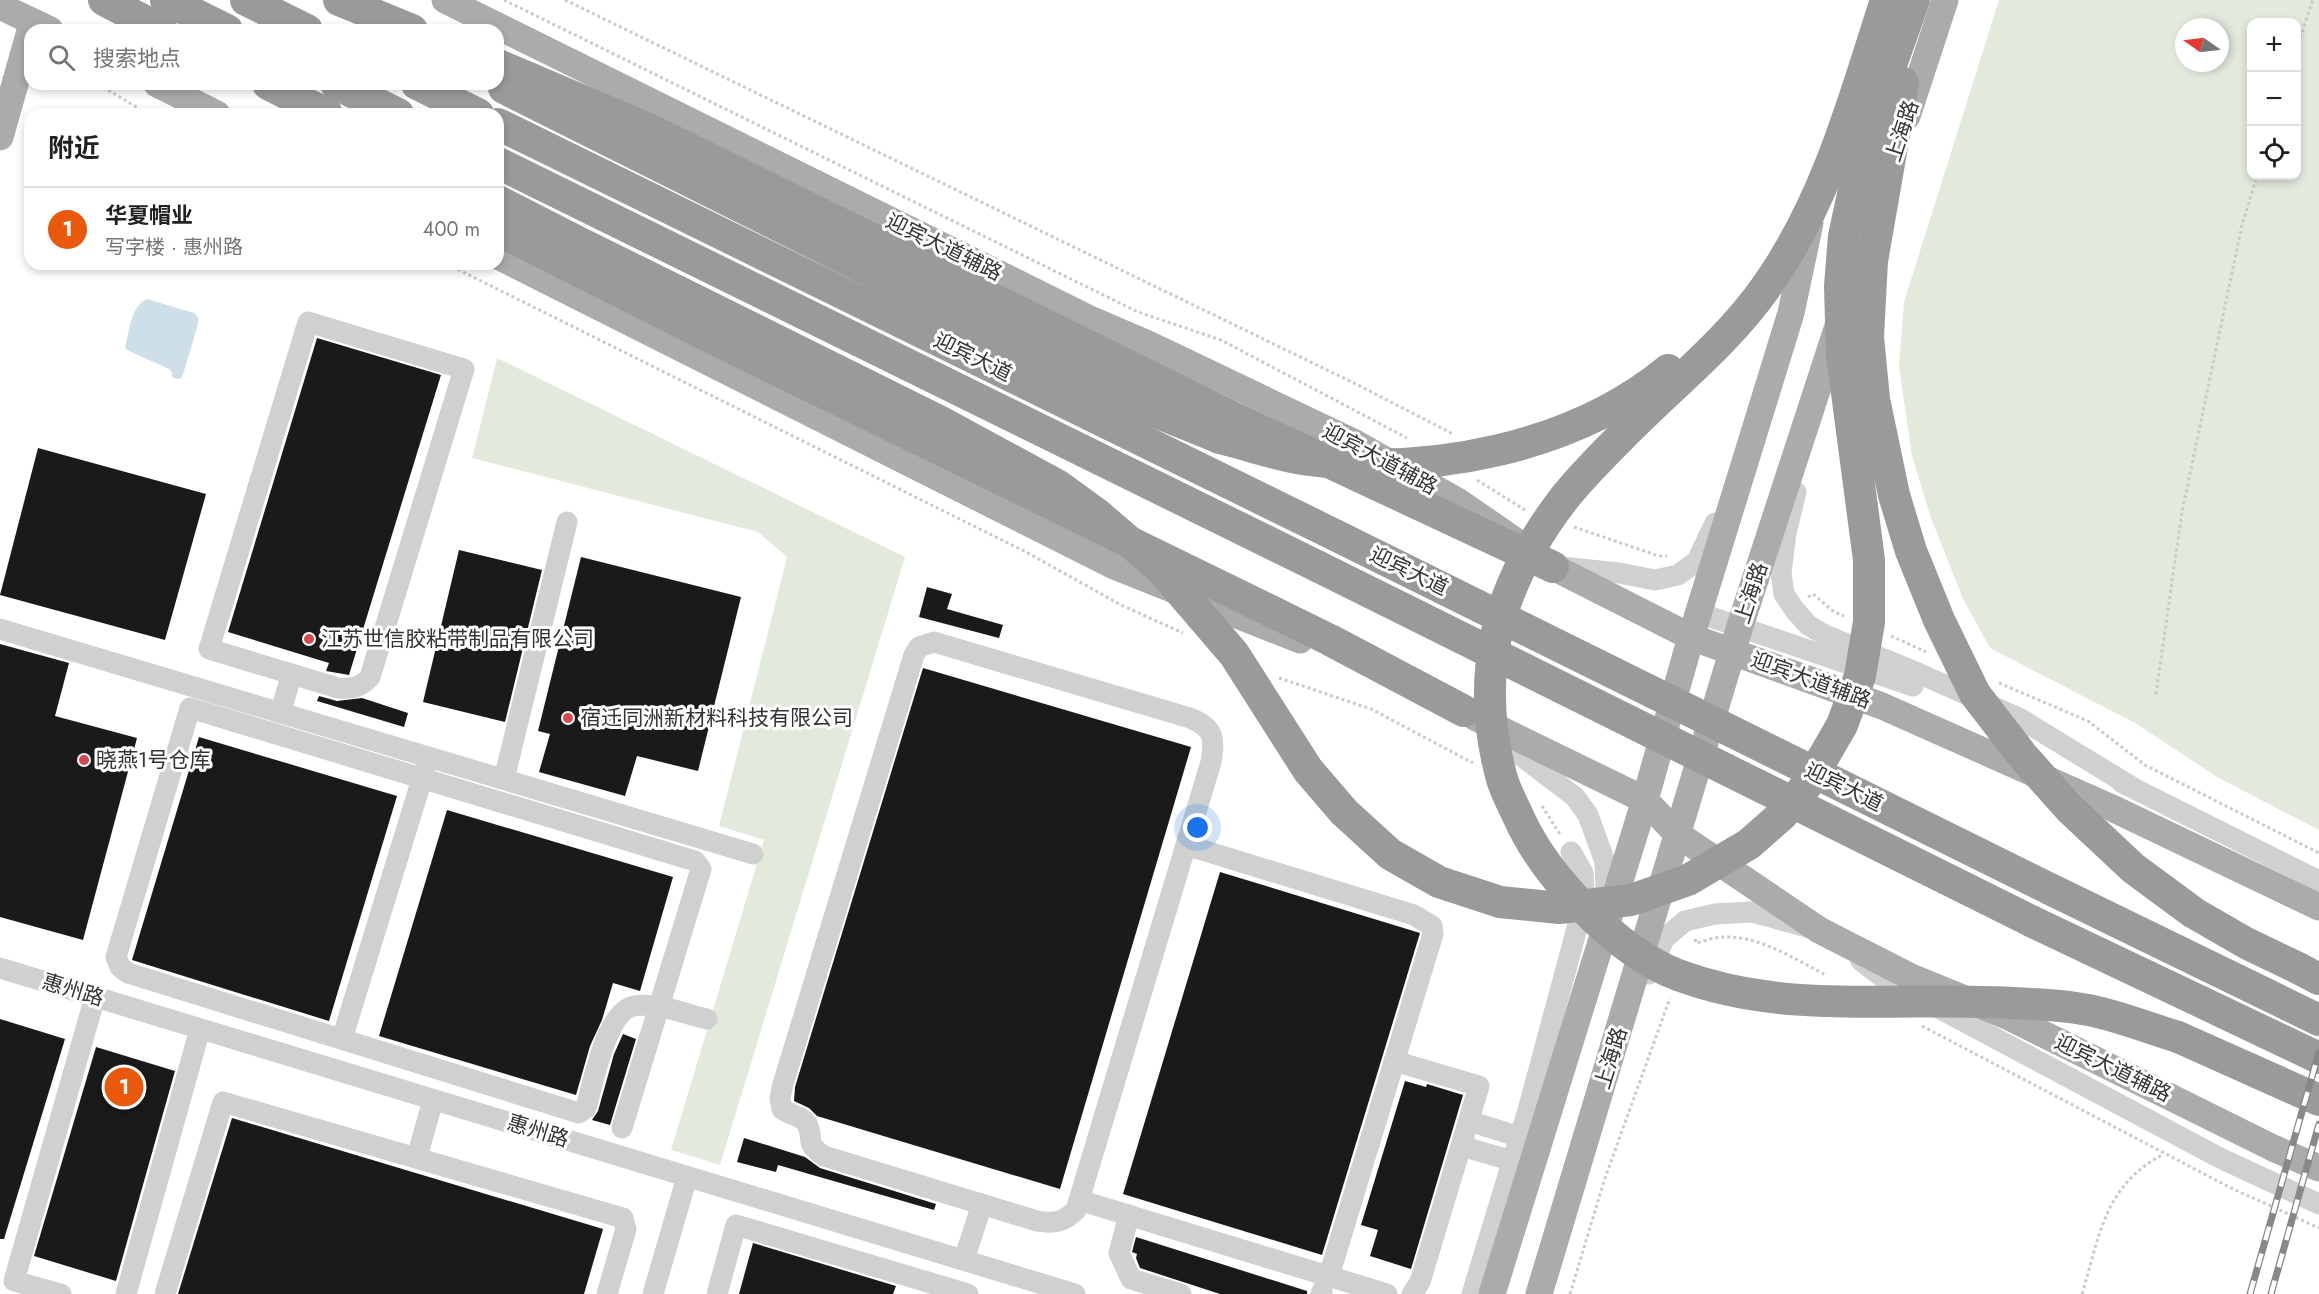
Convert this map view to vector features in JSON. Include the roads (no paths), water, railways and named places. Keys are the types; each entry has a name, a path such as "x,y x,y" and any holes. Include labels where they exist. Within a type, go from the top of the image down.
{"highway":[{"path":"103,0 143,24"},
{"path":"103,0 150,24"},
{"path":"166,0 215,24"},
{"path":"246,0 295,24"},
{"path":"325,0 374,24"},
{"path":"339,0 397,24"},
{"path":"504,88 1131,402 1220,438 1307,460 1347,463 1417,463 1468,457 1524,445 1614,408 1654,382 1684,357 1725,316 1764,266 1813,191 1832,150 1886,0"},
{"path":"1886,0 1823,187 1796,241 1765,289 1701,362 1632,426 1564,498 1530,548 1497,624 1488,684 1494,736 1503,782 1525,831 1561,885 1618,941 1675,974 1747,995 1800,1000 2029,1004 2097,1012 2178,1037 2319,1100"},
{"path":"504,204 939,421 1058,485 1097,514 1161,569 1234,654 1308,770 1344,812 1390,854 1439,882 1500,902 1559,908 1632,900 1688,880 1749,844 1783,814 1809,782 1842,725 1860,676 1869,622 1869,560 1842,355 1840,286 1844,236 1855,185 1878,99 1914,0"},
{"path":"1922,0 1895,121 1872,261 1868,337 1874,399 1884,453 1894,495 1915,561 1939,620 1975,694 2022,755 2068,808 2133,868 2194,913 2246,943 2308,974"},
{"path":"504,68 653,131 1228,415 1553,567"},
{"path":"255,90 287,108"},
{"path":"280,90 315,108"},
{"path":"348,90 386,108"},
{"path":"429,90 466,108"},
{"name":"迎宾大道","path":"504,127 1335,535 2050,890 2319,1020"},
{"name":"迎宾大道","path":"504,166 2031,921 2319,1058"},
{"path":"504,233 706,335 1330,640 1464,711"}],"main road":[{"name":"迎宾大道辅路","path":"445,0 494,24"},
{"name":"上海路","path":"1492,1294 1529,1139 1645,800 1695,625 1791,313 1828,143 1872,0"},
{"name":"上海路","path":"1539,1294 1736,638 1946,0"},
{"path":"0,6 29,24"},
{"name":"迎宾大道辅路","path":"504,29 1092,320 1150,345 1355,443 1459,502 1553,567 1695,625 1736,638 1882,706 2112,808 2319,907"},
{"path":"0,137 24,64"},
{"path":"169,90 205,108"},
{"name":"迎宾大道辅路","path":"504,259 1114,566 1276,630 1464,711 1645,800 1677,834 1819,930 1911,977 2007,1016 2273,1148 2319,1168"}],"street":[{"path":"1849,293 1786,533 1781,573 1784,594 1808,625 1825,635 2019,718 2132,787"},
{"path":"1553,567 1619,573 1655,580 1682,572 1697,561 1708,540 1791,313"},
{"path":"308,322 464,369 370,677 361,686 338,688 292,674 209,649 308,322"},
{"path":"504,779 567,522"},
{"path":"0,629 753,854"},
{"path":"1736,638 1907,683 2000,722 2319,881"},
{"path":"934,642 1205,724 1211,734 1213,749 1186,845 1079,1200 1076,1210 1058,1223 1037,1221 824,1156 814,1150 809,1139 808,1125 801,1118 790,1115 782,1109 780,1098 914,655 919,647 934,642"},
{"path":"280,713 292,674"},
{"path":"622,1128 659,1007 701,869 695,861 190,708 116,957 120,968 128,973 579,1113 586,1108 609,1029 620,1014 633,1006 659,1007 707,1019"},
{"path":"1464,711 1575,797 1588,815 1605,862 1606,890 1585,969 1551,1075 1529,1139 1513,1161 1472,1294"},
{"path":"342,1039 429,757"},
{"path":"1186,845 1414,915 1432,926 1432,934 1324,1287"},
{"path":"1529,1139 1584,891 1583,873 1571,852"},
{"path":"1581,1154 1625,1032 1664,939 1685,921 1715,914 1752,912 1777,921 1819,930 1886,980 2220,1158 2319,1204"},
{"name":"惠州路","path":"0,968 1075,1294"},
{"path":"61,1294 14,1281 95,997"},
{"path":"126,1294 200,1029"},
{"path":"1394,1061 1479,1086 1420,1282 1412,1294"},
{"path":"417,1157 434,1100"},
{"path":"165,1294 223,1102 623,1218 626,1229 607,1294"},
{"path":"1469,1121 1529,1139"},
{"path":"1461,1146 1513,1161"},
{"path":"653,1294 687,1176"},
{"path":"1079,1200 1129,1215 1324,1287 1387,1294"},
{"path":"964,1260 982,1204"},
{"path":"1129,1215 1119,1253 1128,1274 1131,1278 1181,1294"},
{"path":"717,1294 736,1225 915,1286 968,1294"}],"railway":[{"path":"2250,1294 2319,1052"},
{"path":"2271,1294 2319,1124"}],"place":[{"name":"江苏世信胶粘带制品有限公司","path":"309,639"},
{"name":"宿迁同洲新材料科技有限公司","path":"568,718"},
{"name":"晓燕1号仓库","path":"84,760"},
{"name":"华夏帽业","path":"124,1087"}]}
